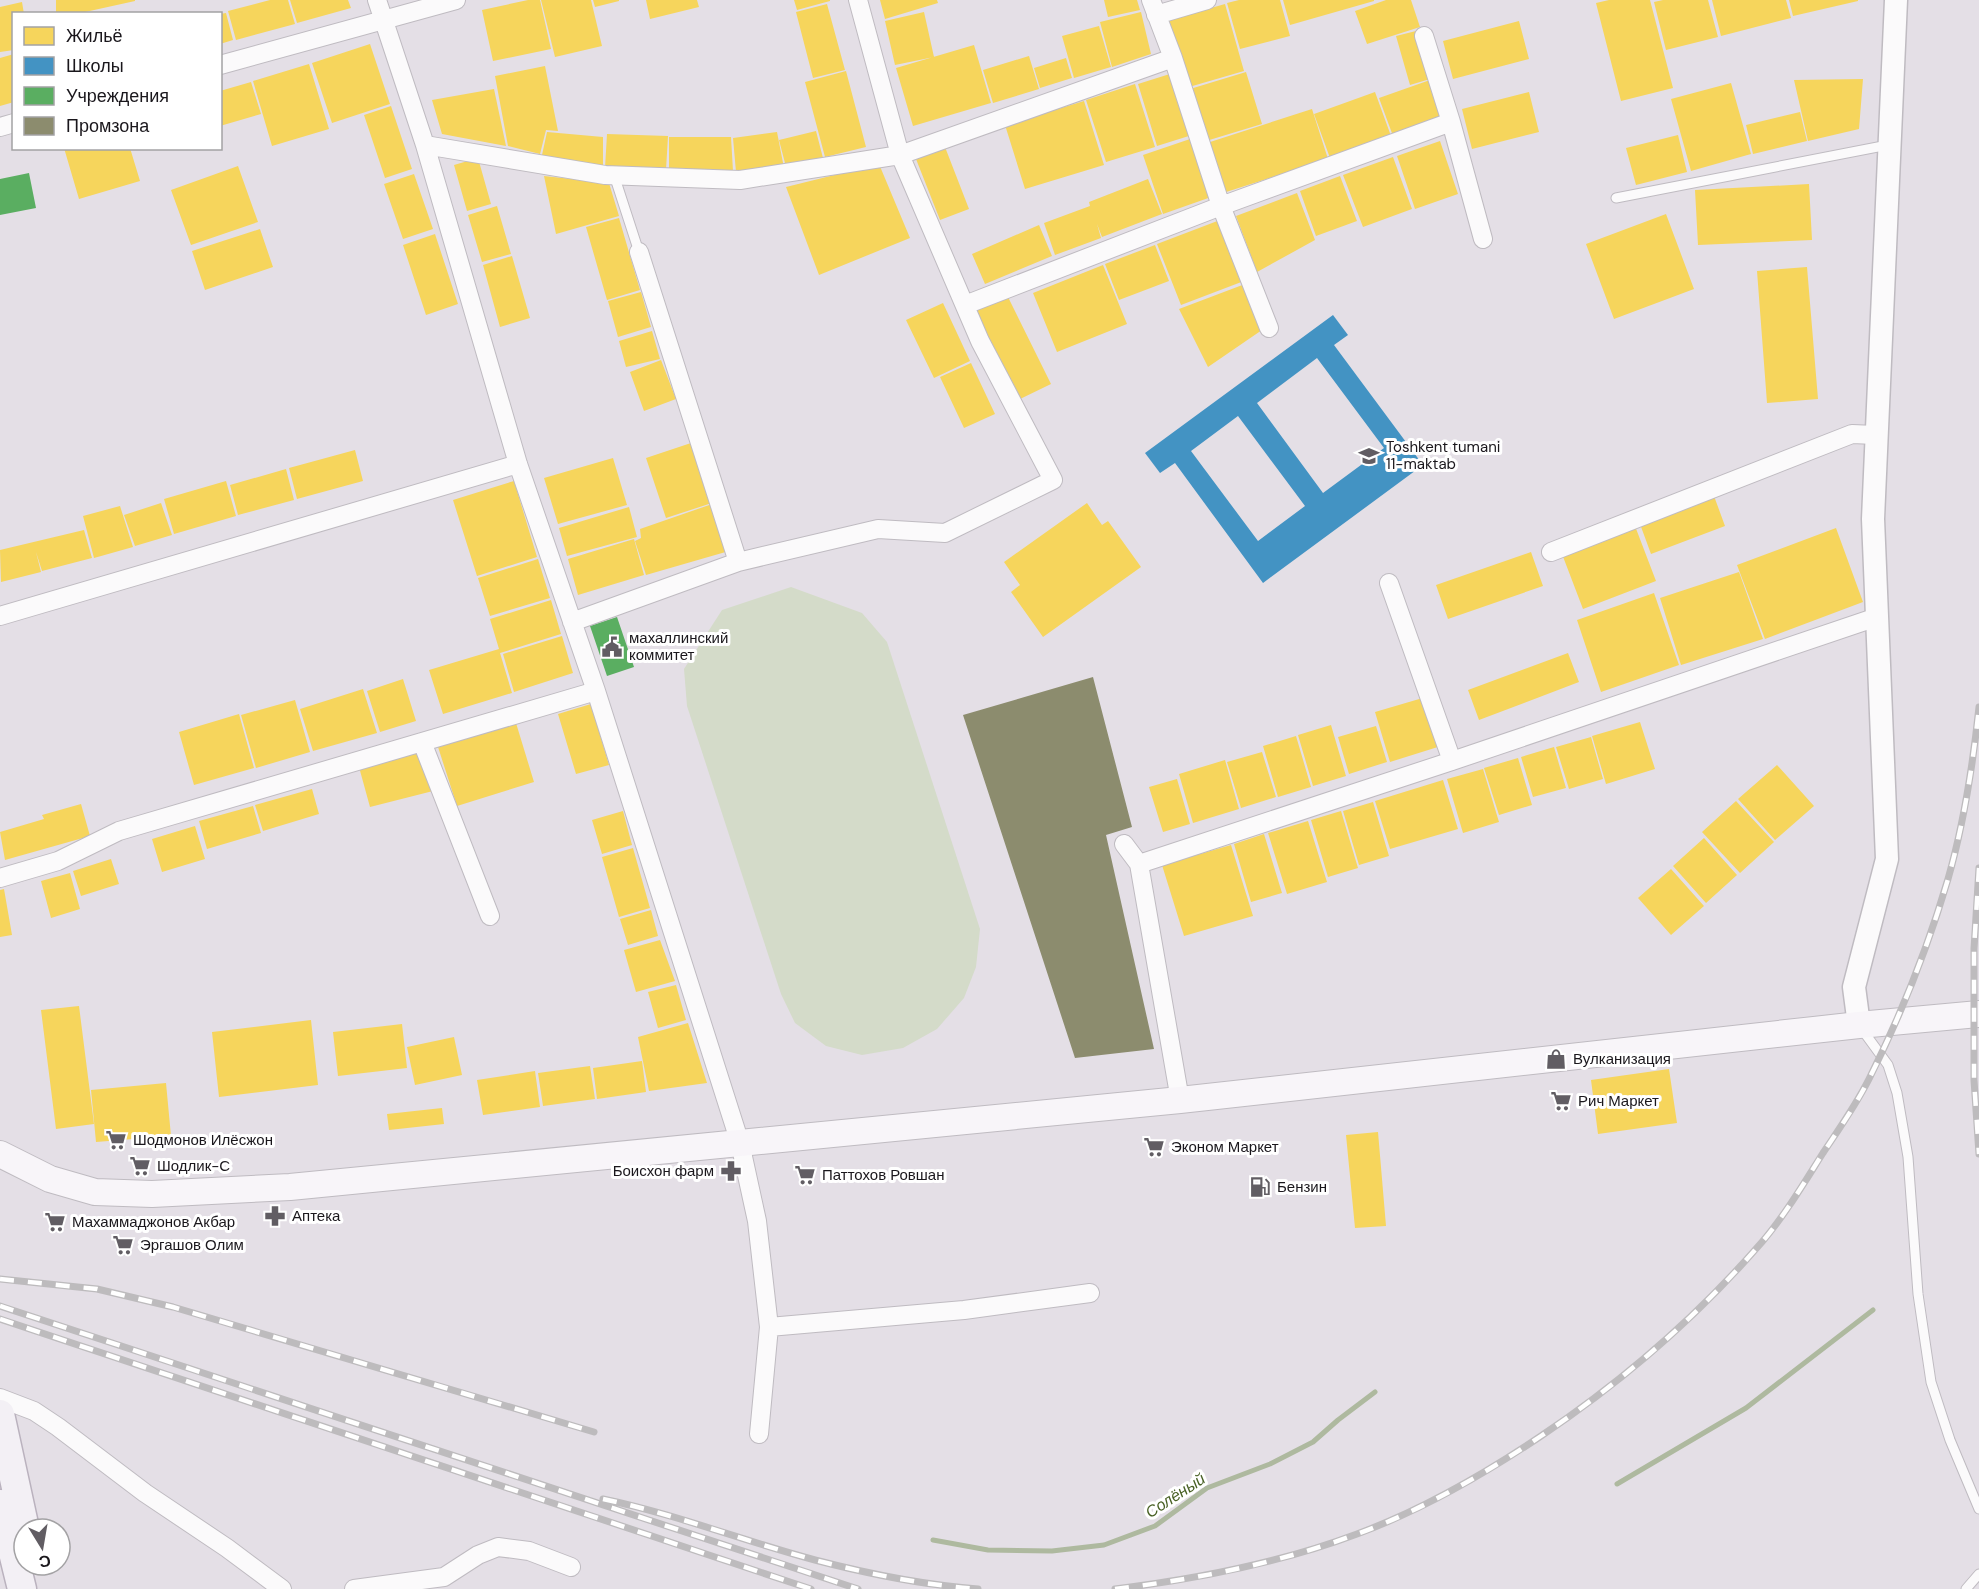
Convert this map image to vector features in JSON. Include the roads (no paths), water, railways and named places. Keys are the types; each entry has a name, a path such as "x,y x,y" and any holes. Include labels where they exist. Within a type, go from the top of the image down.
{"main road":[{"path":"2,1153 50,1179 95,1192 152,1194 290,1187 1180,1100 1859,1025 1979,1014"},
{"path":"0,1414 22,1517"},
{"path":"0,1499 22,1589"}],"street":[{"path":"377,0 425,145 518,464 596,691 740,1143 758,1221 769,1327 759,1434"},
{"path":"222,64 456,0"},
{"path":"572,622 738,562 878,529 945,533 1053,480 980,341 900,155 858,0"},
{"path":"1207,0 1154,7 1221,206 1269,328"},
{"path":"1859,1025 1854,987 1887,859 1873,519 1896,0"},
{"path":"1424,36 1451,122 1483,239"},
{"path":"425,145 614,175 740,180 900,155 1173,58"},
{"path":"965,305 1221,206 1451,122"},
{"path":"639,252 738,562"},
{"path":"1551,552 1852,434 1875,435"},
{"path":"0,616 160,567 518,464"},
{"path":"1389,584 1452,761"},
{"path":"1139,864 1877,617"},
{"path":"0,878 58,861 119,831 596,691"},
{"path":"422,742 490,916"},
{"path":"1124,844 1139,864 1180,1100"},
{"path":"769,1327 964,1310 1090,1293"},
{"path":"0,1398 34,1412 58,1427 144,1493 227,1548 282,1589"},
{"path":"354,1589 444,1577 478,1556 498,1547 529,1551 571,1567"}],"lane":[{"path":"1616,198 1888,146"},
{"path":"614,175 639,252"},
{"path":"1859,1025 1888,1065 1896,1093 1908,1157 1918,1294 1931,1382 1950,1440 1979,1509"},
{"path":"1965,1589 1979,1574"}],"waterway":[{"path":"1617,1484 1746,1408 1873,1310"},
{"name":"Солёный","path":"933,1540 988,1550 1052,1551 1104,1545 1155,1526 1207,1488 1270,1464 1313,1442 1375,1392"}],"railway":[{"path":"1115,1589 1207,1575 1268,1562 1357,1534 1428,1503 1497,1464 1571,1415 1630,1370 1712,1296 1762,1242 1786,1210 1859,1098 1892,1030 1923,955 1948,879 1967,793 1979,707"},
{"path":"1979,868 1974,949 1974,1080 1979,1154"},
{"path":"0,1279 97,1289 173,1307 594,1432"},
{"path":"0,1306 858,1589"},
{"path":"0,1319 811,1589"},
{"path":"603,1499 657,1512 788,1553 835,1565 917,1582 978,1589"}],"place":[{"name":"Toshkent tumani 11-maktab","path":"1369,456"},
{"name":"махаллинский коммитет","path":"612,647"},
{"name":"Вулканизация","path":"1556,1059"},
{"name":"Рич Маркет","path":"1561,1101"},
{"name":"Шодмонов Илёсжон","path":"116,1140"},
{"name":"Эконом Маркет","path":"1154,1147"},
{"name":"Шодлик-С","path":"140,1166"},
{"name":"Боисхон фарм","path":"731,1171"},
{"name":"Паттохов Ровшан","path":"805,1175"},
{"name":"Бензин","path":"1260,1187"},
{"name":"Аптека","path":"275,1216"},
{"name":"Махаммаджонов Акбар","path":"55,1222"},
{"name":"Эргашов Олим","path":"123,1245"}]}
